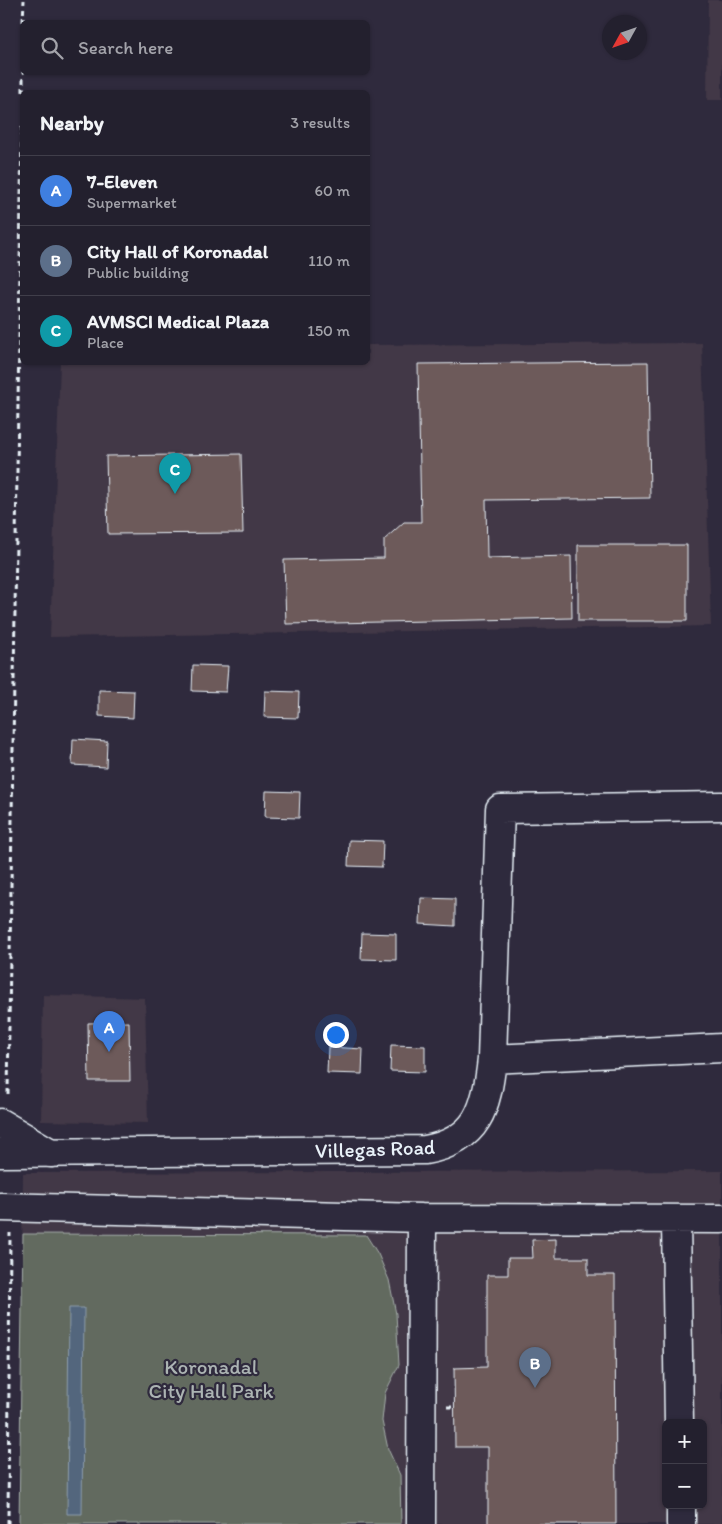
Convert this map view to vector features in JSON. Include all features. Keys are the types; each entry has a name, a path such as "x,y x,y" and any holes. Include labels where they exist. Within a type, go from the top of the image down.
{"main road":[{"name":"Villegas Road","path":"0,1153 425,1150 445,1147 463,1136 480,1114 488,1091 492,1059 500,809 722,806"},
{"path":"492,1059 722,1048"},
{"path":"0,1122 51,1153"},
{"path":"421,1524 422,1218"},
{"path":"5,1219 722,1219"},
{"path":"676,1220 680,1419"},
{"path":"681,1509 681,1524"}],"path":[{"path":"24,0 24,20"},
{"path":"23,75 23,90"},
{"path":"8,1094 20,265"},
{"path":"5,1219 8,1524"}],"shaded area":[{"path":"708,0 722,0 722,100 707,100"},
{"path":"702,343 711,626 50,637 60,365 370,365 370,345"},
{"path":"43,995 145,998 148,1123 41,1121"},
{"path":"722,1171 722,1524 19,1524 23,1173"}],"green space":[{"name":"Koronadal City Hall Park","path":"23,1234 366,1235 378,1254 389,1280 396,1314 399,1365 385,1393 382,1421 388,1449 400,1475 401,1524 19,1524"}],"water":[{"path":"69,1308 84,1308 82,1514 67,1514"}],"building":[{"path":"648,362 650,498 486,500 487,558 571,556 572,618 286,624 284,560 384,558 384,540 404,522 421,522 418,364"},
{"path":"241,454 243,533 108,534 106,456"},
{"path":"578,545 687,545 687,621 578,621"},
{"path":"193,665 228,666 226,692 192,691"},
{"path":"99,690 134,691 133,718 99,716"},
{"path":"265,691 299,692 298,718 264,717"},
{"path":"73,739 107,741 106,767 72,765"},
{"path":"266,791 300,792 299,818 265,817"},
{"path":"349,840 383,841 382,867 348,866"},
{"path":"421,898 455,899 455,926 420,924"},
{"path":"362,933 396,934 396,960 361,959"},
{"path":"129,1022 130,1081 89,1081 88,1023"},
{"path":"391,1045 425,1046 425,1072 390,1071"},
{"path":"328,1047 363,1049 362,1074 327,1073"},
{"path":"556,1239 556,1258 588,1258 588,1275 615,1275 616,1524 488,1524 488,1447 455,1447 454,1368 487,1367 487,1275 508,1275 508,1258 533,1258 532,1240"}],"place":[{"name":"AVMSCI Medical Plaza","path":"175,494"},
{"name":"7-Eleven","path":"109,1052"},
{"name":"City Hall of Koronadal","path":"535,1388"}]}
